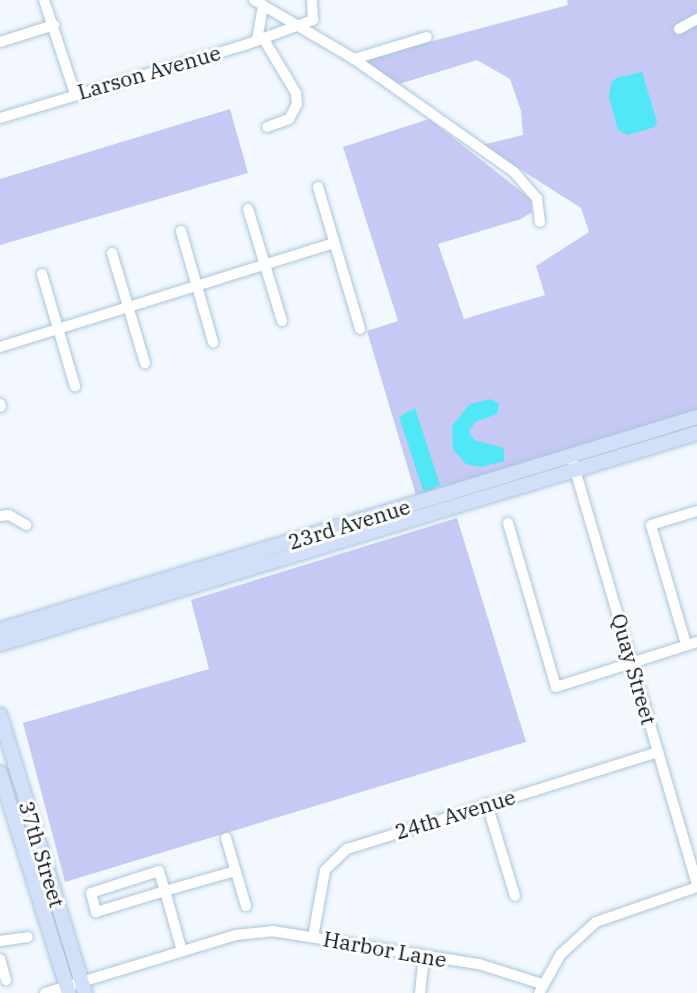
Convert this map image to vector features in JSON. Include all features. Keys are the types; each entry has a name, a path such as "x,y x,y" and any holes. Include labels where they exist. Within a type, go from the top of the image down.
{"main road":[{"name":"23rd Avenue","path":"0,644 572,462 697,417"},
{"name":"23rd Avenue","path":"0,630 572,462 697,433"},
{"name":"37th Street","path":"0,715 83,987"},
{"name":"37th Street","path":"0,773 68,990"},
{"path":"33,878 48,873"}],"street":[{"path":"44,0 75,94"},
{"path":"297,25 313,20 312,0"},
{"path":"259,3 354,59 528,183 537,198 540,222"},
{"path":"259,3 260,39 296,93 297,104 289,119 267,127"},
{"path":"679,29 697,19"},
{"path":"0,42 54,25"},
{"name":"Larson Avenue","path":"0,118 260,39 297,25"},
{"path":"354,59 427,37"},
{"path":"318,187 360,329"},
{"path":"248,209 282,321"},
{"path":"181,231 213,342"},
{"path":"0,346 334,243"},
{"path":"112,253 145,363"},
{"path":"41,274 75,386"},
{"name":"Quay Street","path":"572,462 697,885"},
{"path":"508,523 556,687 692,643 650,525 697,511"},
{"path":"0,516 9,515 26,525"},
{"name":"24th Avenue","path":"313,936 325,870 347,849 658,752"},
{"path":"487,804 515,896"},
{"path":"226,838 246,906"},
{"path":"182,951 165,891 159,871 91,892 96,912 165,891 235,871"},
{"name":"Harbor Lane","path":"45,993 83,987 182,951 249,932 313,936 479,964 541,988 570,944 596,922 697,885"},
{"path":"0,941 28,937"},
{"path":"420,993 424,955"},
{"path":"0,960 6,980"}],"shaded area":[{"path":"567,0 697,0 697,416 418,502 367,331 398,321 343,147 429,119 531,199 532,212 521,219 438,244 464,319 545,295 536,266 589,232 581,208 482,145 523,135 521,111 510,79 477,60 399,84 361,60 568,5"},
{"path":"230,109 248,173 0,245 0,179"},
{"path":"457,518 526,742 65,882 23,723 209,669 191,600"}],"water":[{"path":"642,72 657,122 655,127 628,135 618,130 609,97 611,84 616,78"},
{"path":"491,399 499,404 497,414 475,422 469,432 474,440 504,448 504,461 481,467 466,464 453,449 452,426 470,404"},
{"path":"415,408 440,485 424,493 399,417"}]}
